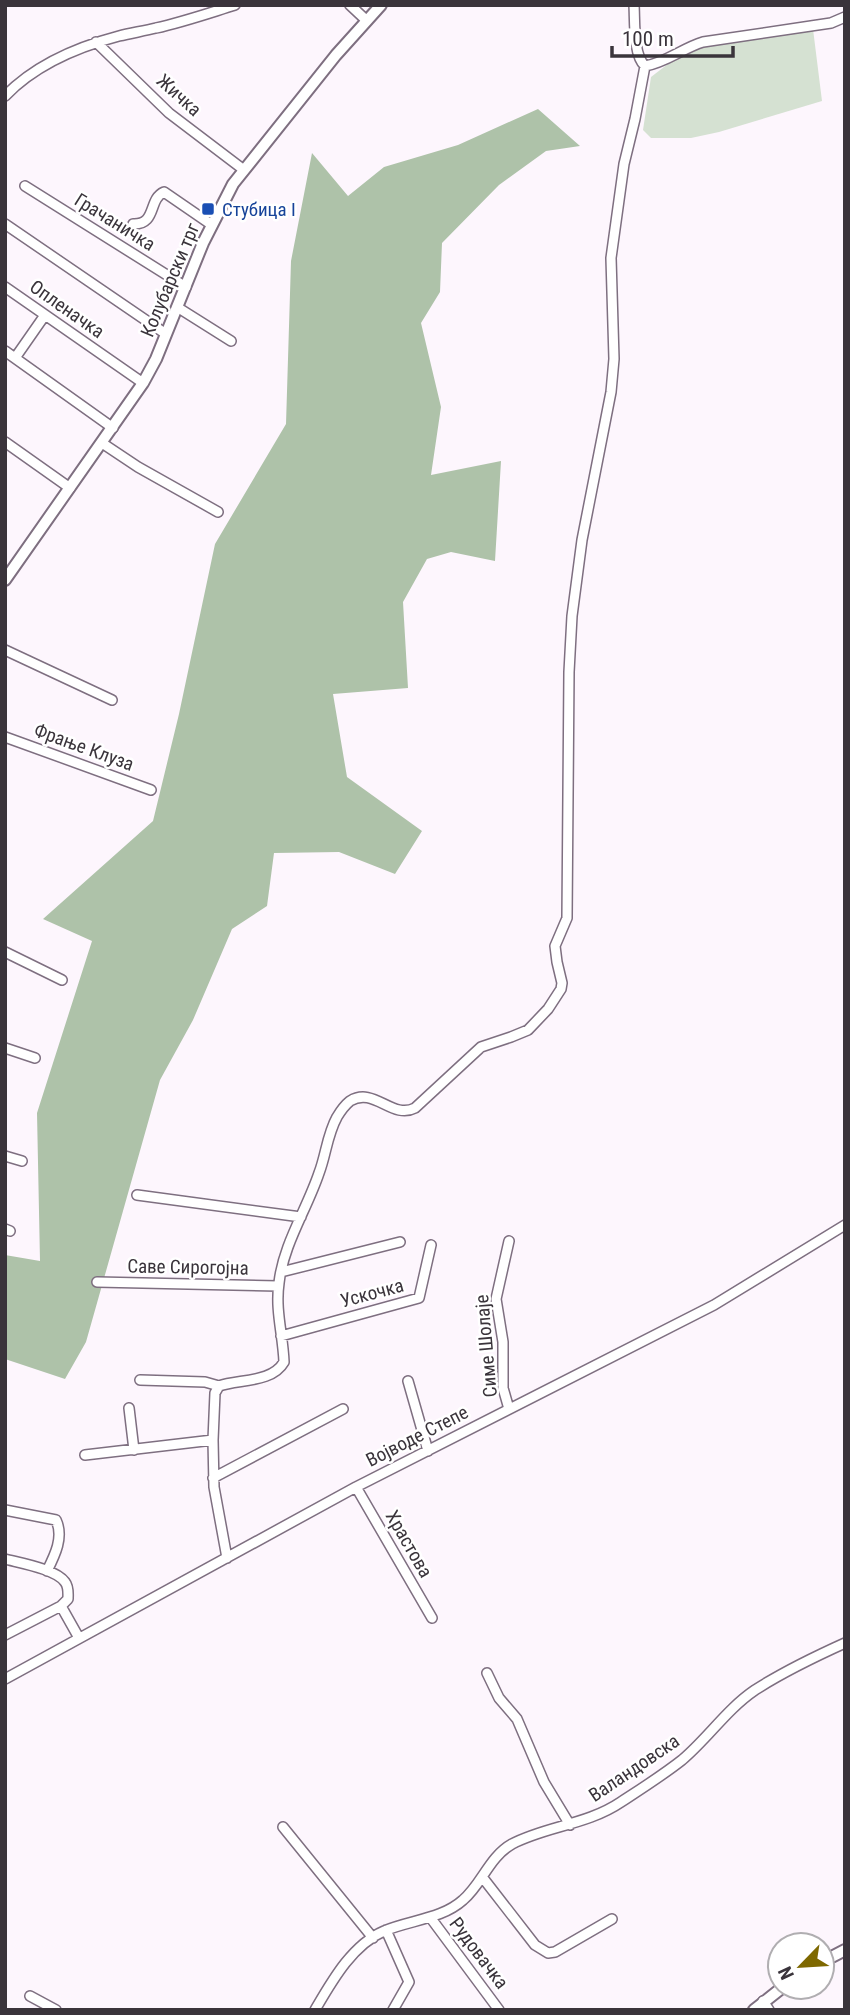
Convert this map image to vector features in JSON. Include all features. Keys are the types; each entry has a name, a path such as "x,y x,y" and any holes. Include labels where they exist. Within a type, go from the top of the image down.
{"street":[{"path":"5,96 35,69 96,42 186,21 235,5"},
{"path":"350,5 366,20"},
{"name":"Колубарски трг","path":"5,580 143,383 228,193 366,20 381,5"},
{"path":"634,5 638,51 645,66"},
{"path":"645,66 654,65 688,46 703,42 831,23 845,17"},
{"name":"Жичка","path":"96,42 169,113 244,170"},
{"path":"140,1380 205,1382 219,1386 275,1372 284,1362 278,1312 281,1272 320,1172 326,1143 336,1118 347,1103 363,1097 401,1111 415,1108 481,1047 528,1030 548,1009 561,989 555,946 567,919 572,616 582,540 611,392 614,359 611,258 624,164 645,66"},
{"name":"Грачаничка","path":"26,187 186,287"},
{"path":"133,224 146,221 158,195 164,192 212,225"},
{"path":"5,224 166,334"},
{"name":"Опленачка","path":"5,286 143,383"},
{"path":"177,307 231,341"},
{"path":"15,358 45,315"},
{"path":"5,351 113,428"},
{"path":"5,442 70,488"},
{"path":"102,443 138,467 218,512"},
{"path":"5,650 112,701"},
{"name":"Фрање Клуза","path":"5,737 151,790"},
{"path":"5,952 62,980"},
{"path":"5,1048 35,1058"},
{"path":"5,1156 22,1161"},
{"path":"136,1195 301,1217"},
{"name":"Војводе Степе","path":"5,1679 356,1488 715,1305 845,1226"},
{"name":"Симе Шолаје","path":"509,1241 496,1309 503,1342 503,1388 509,1409"},
{"path":"281,1272 400,1242"},
{"name":"Ускочка","path":"281,1336 419,1298 431,1245"},
{"name":"Саве Сирогојна","path":"97,1282 278,1286"},
{"path":"408,1381 428,1451"},
{"path":"219,1386 215,1396 213,1478 227,1558"},
{"path":"129,1408 134,1450"},
{"path":"213,1478 343,1409"},
{"path":"85,1455 213,1440"},
{"name":"Храстова","path":"356,1488 432,1618"},
{"path":"5,1510 56,1520 60,1534 56,1553 47,1571"},
{"path":"5,1559 47,1571 65,1581 68,1599 5,1635"},
{"path":"62,1604 79,1638"},
{"name":"Валандовска","path":"315,2010 332,1979 360,1948 373,1938 386,1930 454,1907 512,1844 570,1825 617,1805 681,1761 724,1716 754,1691 812,1658 845,1643"},
{"path":"487,1673 499,1698 516,1718 544,1782 570,1825"},
{"path":"283,1827 373,1938"},
{"path":"483,1878 536,1945 548,1953 555,1952 612,1919"},
{"name":"Рудовачка","path":"430,1917 499,2010"},
{"path":"386,1930 409,1982 393,2010"},
{"path":"30,1996 56,2010"},
{"path":"754,2010 766,2006"}],"green space":[{"path":"813,29 822,101 691,138 651,138 643,130 651,77 677,57 694,48"},
{"path":"538,109 580,146 546,151 499,185 442,243 440,292 421,323 441,407 431,475 501,461 495,561 451,552 427,559 403,602 408,688 333,694 347,777 422,831 395,874 339,852 274,853 267,906 232,929 193,1020 160,1080 86,1342 65,1379 5,1359 5,1255 40,1261 37,1113 92,941 43,919 153,821 215,544 286,424 291,261 312,153 348,196 384,167 458,145"}],"place":[{"name":"Стубица I","path":"208,209"}]}
